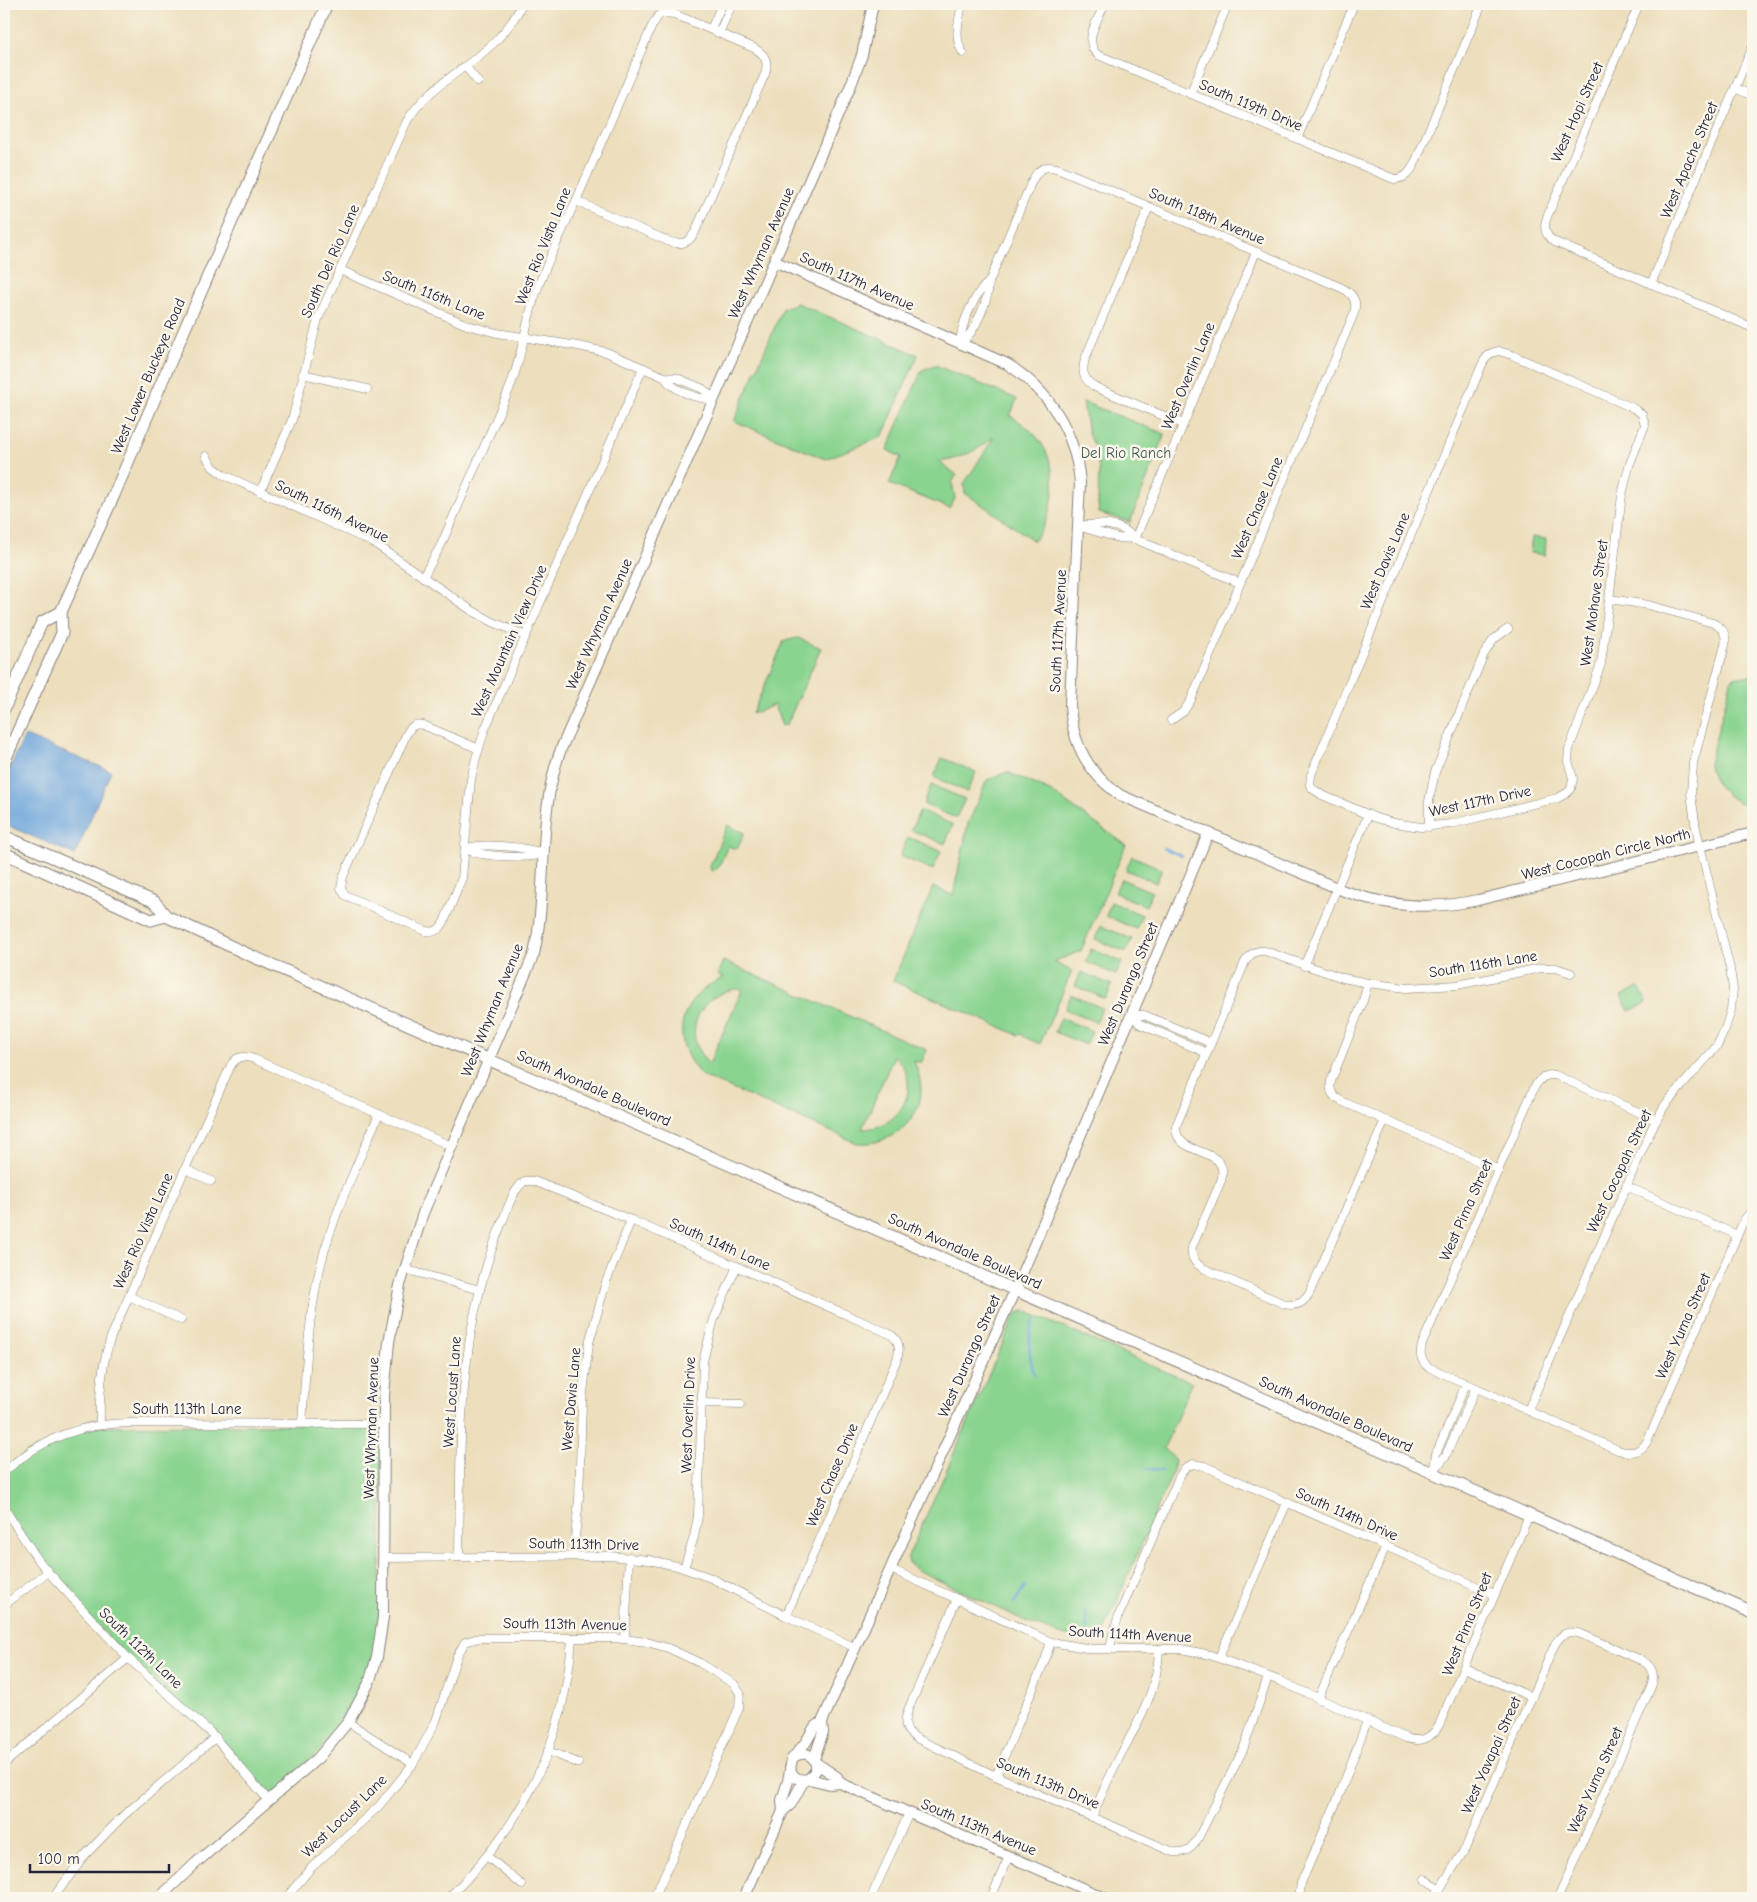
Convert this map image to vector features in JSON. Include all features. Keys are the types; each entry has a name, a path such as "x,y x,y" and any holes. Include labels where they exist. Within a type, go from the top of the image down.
{"main road":[{"name":"West Lower Buckeye Road","path":"4,762 62,633 61,612 114,495 168,365 327,4"},
{"path":"4,709 42,622 61,612"},
{"name":"South Avondale Boulevard","path":"4,836 155,902 166,916 245,953 1753,1612"},
{"name":"South Avondale Boulevard","path":"4,853 151,920 166,916"}],"street":[{"name":"South Del Rio Lane","path":"260,492 292,420 318,319 407,121 425,99 498,41 522,4"},
{"path":"576,201 670,242 684,243 689,241 696,232 767,64 763,54 754,48 711,29 722,4"},
{"path":"719,33 732,4"},
{"name":"West Whyman Avenue","path":"159,1898 197,1862 318,1758 348,1722 363,1696 377,1657 383,1617 383,1424 389,1342 404,1269 422,1213 534,954 539,922 548,793 556,763 855,76 874,4"},
{"path":"962,4 957,34 963,53"},
{"name":"South 119th Drive","path":"1105,4 1091,36 1092,48 1103,57 1390,178 1399,179 1404,178 1414,165 1482,4"},
{"path":"1190,94 1228,4"},
{"path":"1297,139 1354,4"},
{"name":"West Hopi Street","path":"1639,4 1547,217 1545,232 1555,242 1651,284"},
{"name":"West Rio Vista Lane","path":"423,577 444,539 516,373 536,292 652,26 658,16 663,13 674,14 711,29"},
{"name":"West Apache Street","path":"1651,284 1753,46"},
{"path":"466,67 478,82"},
{"path":"1735,88 1753,96"},
{"name":"South 118th Avenue","path":"962,343 963,328 977,294 989,282 1032,181 1039,170 1044,167 1056,168 1342,288 1355,299"},
{"path":"1150,207 1085,359 1083,372 1084,378 1097,388 1183,424"},
{"name":"West Overlin Lane","path":"1135,539 1256,252"},
{"name":"South 117th Avenue","path":"774,261 962,343 1017,371 1042,392 1058,413 1070,438 1077,460 1081,492 1070,705 1071,723 1079,749 1093,772 1107,786 1120,795 1208,834 1337,888 1369,899 1398,905 1426,907 1465,903"},
{"name":"South 116th Lane","path":"340,270 458,322 486,331 597,350 664,377 677,378 708,392 714,399"},
{"path":"1651,284 1753,328"},
{"name":"West Chase Lane","path":"1171,720 1182,712 1191,700 1353,316 1356,305 1355,299"},
{"name":"West Mohave Street","path":"1493,352 1499,351 1512,355 1624,404 1638,411 1645,419 1644,430 1629,466 1622,495 1601,664 1569,749 1568,761 1572,778 1570,789"},
{"name":"West Davis Lane","path":"1310,785 1312,770 1481,367 1493,352"},
{"name":"West Mountain View Drive","path":"478,749 428,727 415,724 406,735 343,877 342,892 353,900 426,931 434,932 444,922 460,886 466,849 470,791 478,749 488,721 643,368"},
{"path":"304,374 367,389"},
{"name":"South 116th Avenue","path":"206,456 218,472 374,543 482,616 526,636"},
{"path":"1079,526 1118,538 1135,539 1240,583"},
{"name":"West Cocopah Street","path":"1528,1410 1656,1120 1671,1099 1717,1046 1726,1029 1731,1010 1733,989 1730,969 1692,807 1691,773 1696,747 1725,645 1724,632 1713,623 1648,605 1610,599"},
{"path":"1429,827 1430,792 1438,762 1484,654 1494,639 1508,629"},
{"name":"West 117th Drive","path":"1310,785 1322,795 1368,814 1394,823 1429,827 1451,824 1558,798 1567,794 1570,789"},
{"path":"1304,966 1368,814"},
{"name":"West Cocopah Circle North","path":"1465,903 1753,833"},
{"name":"West Durango Street","path":"822,1722 1015,1290 1208,834"},
{"path":"466,849 478,846 530,849 543,854"},
{"name":"South 116th Lane","path":"1211,1043 1245,962 1255,952 1269,952 1330,974 1368,983 1406,988 1439,987 1475,982 1542,968 1556,968 1571,973"},
{"path":"1368,983 1359,1013 1332,1076 1330,1091 1337,1099 1499,1170"},
{"path":"1131,1015 1144,1015 1211,1043 1178,1122 1177,1136 1187,1146 1216,1159 1222,1166 1221,1181 1194,1242 1191,1253 1192,1258 1206,1269 1284,1304 1298,1305 1309,1294 1385,1120"},
{"path":"1131,1015 1140,1024 1207,1053"},
{"name":"West Rio Vista Lane","path":"100,1424 100,1391 105,1357 111,1337 230,1067 239,1057 254,1059 379,1114"},
{"name":"West Pima Street","path":"1466,1384 1428,1366 1421,1359 1420,1353 1423,1342 1534,1088 1545,1075 1550,1074 1656,1120"},
{"path":"302,1423 311,1320 322,1263 338,1208 379,1114 452,1146"},
{"path":"185,1169 211,1181"},
{"name":"South 114th Lane","path":"525,1181 539,1183 737,1266 888,1333 899,1344"},
{"name":"West Locust Lane","path":"459,1557 461,1403 467,1349 480,1290 498,1232 515,1192 525,1181"},
{"path":"1626,1186 1738,1235"},
{"name":"West Yuma Street","path":"1528,1410 1618,1450 1636,1452 1641,1449 1648,1440 1744,1220 1753,1209"},
{"name":"West Davis Lane","path":"573,1556 579,1499 582,1401 589,1343 606,1282 631,1220"},
{"name":"West Overlin Drive","path":"684,1568 693,1542 698,1516 702,1366 707,1340 714,1319 737,1266"},
{"path":"404,1269 480,1290"},
{"path":"129,1296 181,1320"},
{"name":"West Chase Drive","path":"786,1616 848,1477 897,1359 899,1344"},
{"path":"1433,1473 1436,1454 1466,1384 1528,1410"},
{"path":"1433,1473 1446,1455 1476,1388"},
{"path":"701,1403 741,1404"},
{"name":"South 113th Lane","path":"4,1472 27,1452 48,1440 70,1431 100,1424 383,1424"},
{"name":"South 114th Drive","path":"1110,1649 1121,1610 1179,1477 1189,1465 1194,1464 1204,1466 1494,1594"},
{"path":"1219,1657 1287,1503"},
{"name":"South 112th Lane","path":"4,1508 36,1558 48,1572 128,1658 216,1737 269,1800"},
{"name":"West Pima Street","path":"1425,1739 1431,1736 1439,1725 1529,1514"},
{"path":"1318,1699 1386,1546"},
{"name":"South 113th Drive","path":"384,1558 573,1556 628,1557 654,1561 684,1568 721,1582 786,1616 856,1648"},
{"path":"626,1639 628,1557"},
{"name":"South 114th Avenue","path":"891,1569 1052,1642 1081,1648 1192,1651 1219,1657 1268,1676 1406,1738 1412,1740 1425,1739"},
{"path":"4,1605 48,1572"},
{"name":"South 113th Drive","path":"958,1599 908,1710 905,1728 918,1739 996,1776 1167,1850 1184,1852 1194,1845 1247,1740 1268,1676"},
{"name":"West Yuma Street","path":"1558,1898 1651,1687 1653,1672 1643,1661 1581,1634 1566,1632"},
{"name":"West Yavapai Street","path":"1434,1898 1465,1849 1555,1644 1566,1632"},
{"name":"South 113th Avenue","path":"465,1642 479,1638 626,1639 657,1645 689,1658 729,1681 740,1693 739,1708 654,1898"},
{"path":"448,1898 488,1857 523,1805 536,1779 548,1751 565,1696 572,1638"},
{"name":"West Locust Lane","path":"286,1898 310,1869 379,1806 413,1764 436,1722 457,1656 465,1642"},
{"path":"996,1776 1052,1642"},
{"path":"1092,1817 1109,1778 1148,1703 1158,1672 1159,1649"},
{"path":"4,1764 128,1658"},
{"path":"1464,1668 1532,1697"},
{"path":"1299,1898 1301,1883 1341,1790 1367,1721"},
{"path":"348,1722 413,1764"},
{"path":"783,1811 782,1800 787,1786 792,1759 806,1742 814,1728 822,1722"},
{"path":"744,1898 783,1811 791,1804 806,1779 816,1770 815,1761 823,1732 822,1722"},
{"path":"53,1898 85,1855 124,1815 216,1737"},
{"path":"548,1751 578,1763"},
{"path":"795,1756 806,1753 815,1761"},
{"name":"South 113th Avenue","path":"815,1761 837,1777 840,1783"},
{"path":"790,1768 795,1777 806,1779"},
{"name":"South 113th Avenue","path":"806,1779 830,1784 840,1783 1105,1898"},
{"path":"871,1898 909,1813"},
{"path":"991,1898 1009,1856"},
{"path":"488,1857 522,1885"},
{"path":"1425,1880 1440,1888"}],"green space":[{"path":"797,303 918,355 882,437 825,459 734,421 783,308"},
{"path":"935,365 1017,399 1010,416 1026,427 1039,440 1048,455 1052,472 1051,507 1034,541 965,493 964,484 994,437 968,454 939,462 957,475 952,482 955,499 949,508 889,484 901,457 887,450 922,370"},
{"name":"Del Rio Ranch","path":"1083,402 1165,434 1130,522 1099,513 1099,471 1096,449 1088,434"},
{"path":"1532,537 1546,539 1545,555 1530,553"},
{"path":"798,638 821,648 787,724 782,726 774,705 752,714 784,641"},
{"path":"1753,675 1753,808 1738,802 1718,786 1713,779 1709,763 1732,678"},
{"path":"942,758 976,772 967,792 934,777"},
{"path":"1007,772 1050,791 1126,845 1081,951 1053,962 1072,971 1040,1044 1021,1034 1018,1035 893,981 933,887 953,895 968,824 987,780"},
{"path":"931,785 965,799 956,818 923,804"},
{"path":"920,810 953,825 945,844 911,830"},
{"path":"727,825 744,833 737,849 728,846 718,868 711,871 710,866"},
{"path":"908,837 941,851 933,870 900,856"},
{"path":"1132,856 1162,869 1156,883 1126,870"},
{"path":"1121,879 1152,892 1146,906 1115,893"},
{"path":"1111,902 1142,915 1136,929 1106,916"},
{"path":"1101,926 1132,939 1126,952 1095,939"},
{"path":"1091,949 1122,962 1116,975 1086,962"},
{"path":"723,961 927,1050 921,1063 914,1061 920,1080 921,1095 911,1119 904,1127 887,1138 867,1143 857,1143 702,1076 691,1062 685,1048 682,1034 683,1021 688,1008 696,997 708,986 723,978 717,975","holes":["735,989 742,990 709,1064 700,1053 695,1041 694,1030 697,1019 702,1008 711,1000 722,993","894,1056 903,1067 908,1079 908,1091 904,1103 888,1122 876,1127 862,1129"]},
{"path":"1081,972 1112,985 1106,999 1075,986"},
{"path":"1639,987 1647,1003 1629,1011 1621,996"},
{"path":"1071,995 1102,1008 1096,1022 1065,1009"},
{"path":"1061,1018 1092,1031 1086,1045 1055,1032"},
{"path":"1025,1311 1192,1383 1164,1448 1175,1460 1172,1474 1101,1638 1073,1637 1043,1628 917,1570 912,1566 908,1557 1013,1320 1018,1313"},
{"path":"383,1424 379,1645 348,1722 269,1801 222,1745 128,1658 57,1582 4,1508 4,1472 27,1452 91,1426"}],"water":[{"path":"25,736 111,771 75,855 4,824 4,779"}],"waterway":[{"path":"1163,848 1182,856"},
{"path":"1034,1374 1029,1339 1035,1319"},
{"path":"1146,1468 1161,1471"},
{"path":"1014,1603 1025,1586"},
{"path":"1086,1611 1087,1630"}]}
